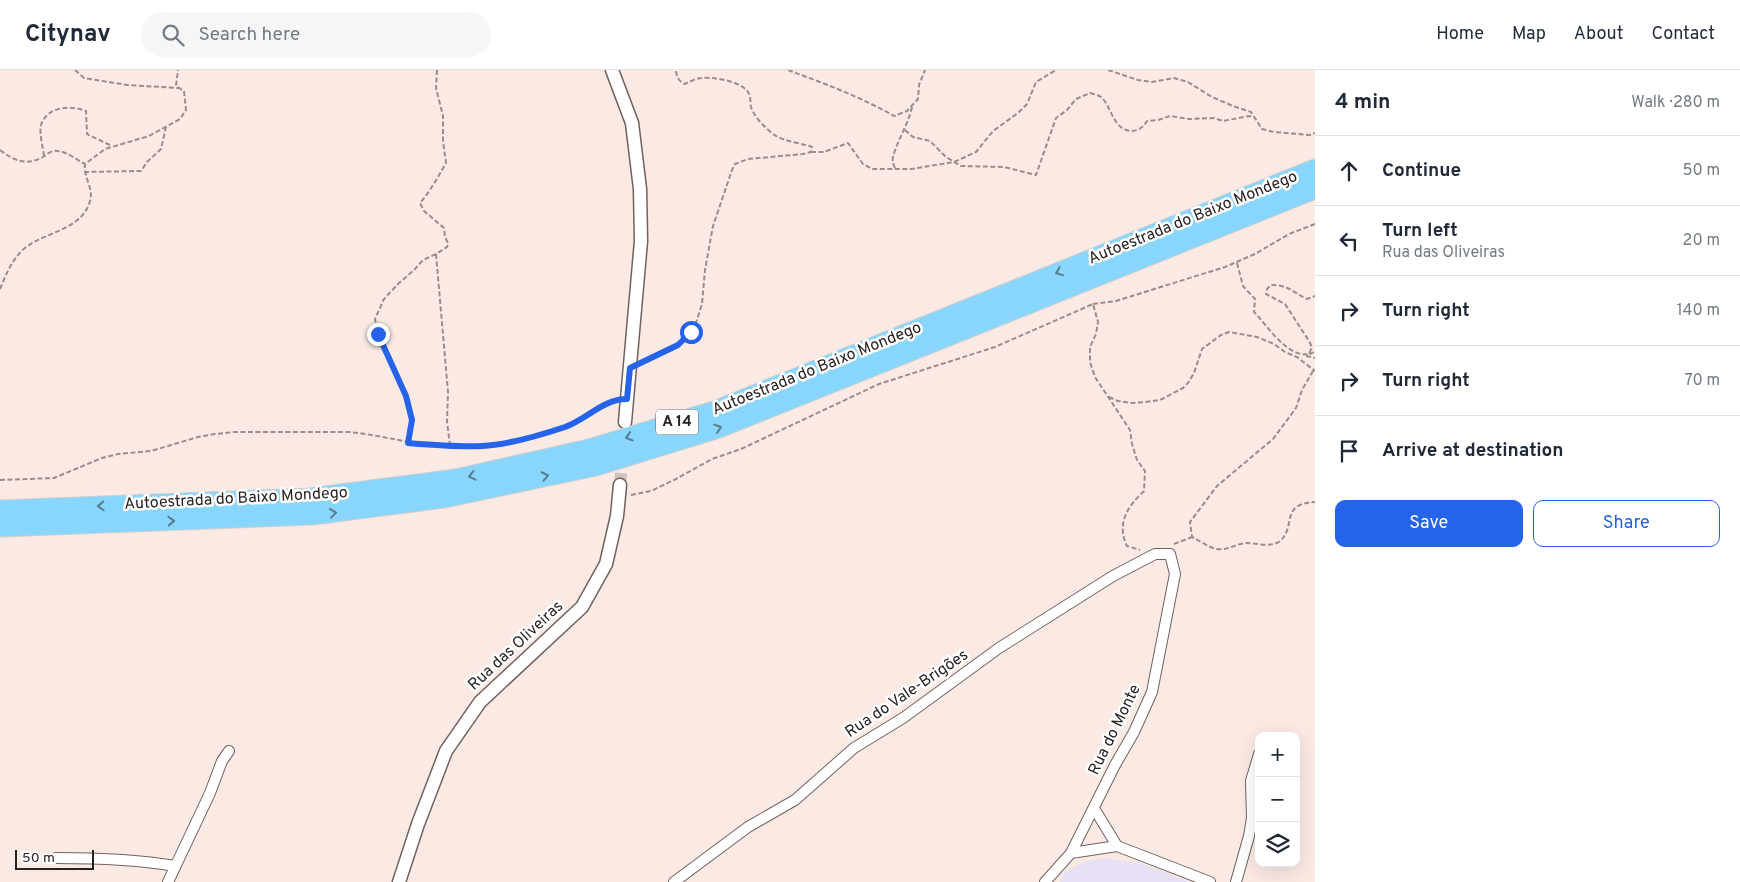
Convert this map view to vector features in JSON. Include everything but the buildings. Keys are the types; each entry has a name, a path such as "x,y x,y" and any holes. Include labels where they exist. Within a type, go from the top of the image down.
{"highway":[{"name":"Autoestrada do Baixo Mondego","path":"0,510 310,498 456,479 589,449 717,410 1315,170"},
{"name":"Autoestrada do Baixo Mondego","path":"0,527 312,515 444,498 596,466 719,428 1315,189"}],"street":[{"path":"612,70 632,123 640,189 641,241 625,422"},
{"name":"Rua das Oliveiras","path":"399,882 418,824 446,751 480,702 582,607 606,564 617,516 619,491"},
{"name":"Rua do Monte","path":"1045,882 1071,853 1115,765 1134,732 1152,692 1175,574 1170,550"},
{"name":"Rua do Vale-Brigões","path":"674,882 748,827 795,800 854,748 903,718 999,648 1113,576 1155,554 1170,550"},
{"path":"168,882 210,793 222,761 229,752"},
{"path":"1236,882 1250,836 1252,818 1251,781 1255,768"},
{"path":"1094,808 1116,846"},
{"path":"1071,853 1116,846 1210,882"},
{"path":"56,858 141,860 175,866"}],"path":[{"path":"75,70 84,78 127,85 179,88"},
{"path":"0,289 12,262 22,251 31,244 66,228 84,213 91,200 88,181 84,172 86,164 96,155 113,146 149,136 180,119 186,110 184,91 176,86 178,70"},
{"path":"408,443 412,420 406,396 378,334 375,319 384,300 398,284 423,260 447,247 448,243 444,237 444,228 424,211 420,203 435,184 446,162 443,141 443,116 436,88 437,70"},
{"path":"676,70 680,82 684,84 700,78 715,78 729,81 744,88 749,93 755,115 768,129 782,138 812,148 811,152"},
{"path":"788,70 878,107 894,116 907,111 918,99 919,86 925,70"},
{"path":"630,368 678,345 691,332 696,323 702,304 713,226 735,164 748,159 824,152 848,143 856,157 872,169 911,169 954,162 976,152 993,131 1027,104 1036,82 1056,70"},
{"path":"1108,70 1138,80 1152,82 1174,78 1188,82 1212,97 1250,112 1262,129 1274,132 1315,133"},
{"path":"905,130 913,137 930,141 954,162 962,166 1014,169 1036,175 1056,118 1067,110 1076,99 1090,93 1099,96 1105,102 1118,124 1128,131 1137,130 1147,121 1170,116 1189,119 1214,118 1223,121 1249,116 1254,117"},
{"path":"895,168 893,164 894,156 913,105"},
{"path":"44,156 41,126 44,118 54,111 66,107 76,107 86,111 87,134 113,146"},
{"path":"84,172 141,172 147,162 161,149 166,127"},
{"path":"0,150 12,157 28,162 58,151 86,164"},
{"path":"619,491 650,491 712,459 741,449 879,384 995,347 1093,304 1116,301 1237,263 1289,234 1315,224"},
{"path":"436,254 448,386 446,421 450,446"},
{"path":"1237,263 1243,286 1255,299 1254,312 1283,344 1304,355 1315,358"},
{"path":"1309,354 1312,347 1285,304 1266,294 1267,289 1271,285 1279,285 1287,286 1307,299 1315,296"},
{"path":"1093,304 1098,322 1096,334 1090,347 1090,362 1095,377 1130,430 1137,460 1145,471 1144,491 1134,500 1125,514 1123,537 1127,546 1137,550 1144,550"},
{"path":"1107,396 1118,401 1131,403 1146,402 1160,400 1183,388 1194,373 1202,348 1221,334 1229,332 1257,337 1274,344 1314,371 1302,390 1296,408 1272,439 1217,486 1190,522 1192,537"},
{"path":"1304,355 1315,352"},
{"path":"0,480 54,478 102,458 118,454 151,451 198,437 234,432 349,432 368,433 408,443 450,446 498,444 566,426 611,401 627,399"},
{"path":"1192,537 1215,549 1226,550 1239,544 1270,544 1280,541 1293,510 1302,503 1315,502"},
{"path":"1170,550 1192,537"}],"shaded area":[{"path":"1105,858 1143,864 1190,882 1060,882 1065,872 1083,862"}],"tunnel":[{"path":"620,485 623,452"}],"route":[{"path":"378,334 406,396 412,420 408,443 439,446 482,446 498,444 566,426 611,401 627,399 630,368 678,345 691,332"}]}
